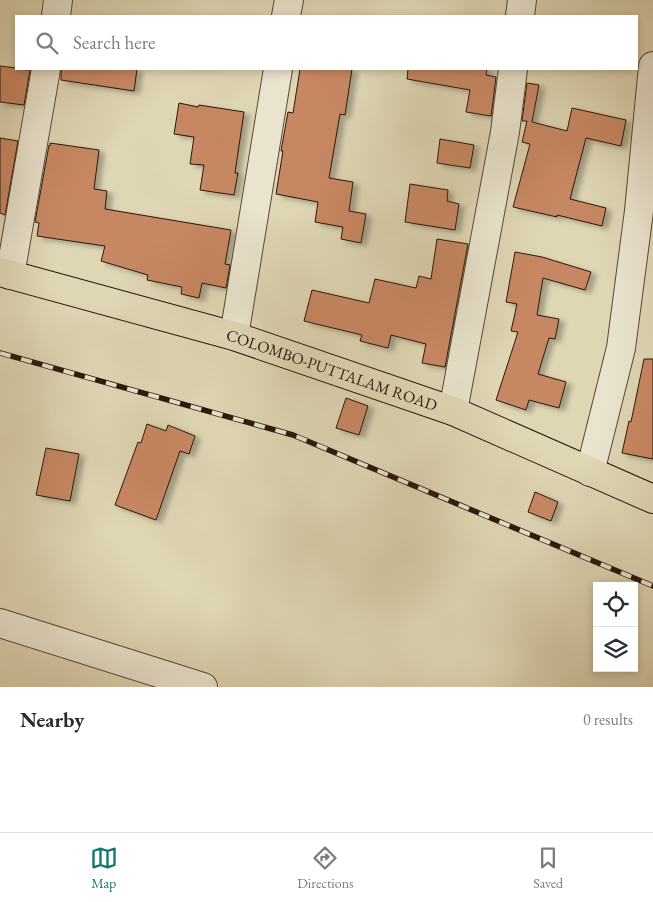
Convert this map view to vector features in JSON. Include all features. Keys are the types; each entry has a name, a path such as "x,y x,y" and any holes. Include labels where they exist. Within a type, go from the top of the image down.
{"highway":[{"name":"COLOMBO-PUTTALAM ROAD","path":"5,274 234,336 453,411 653,499"}],"street":[{"path":"56,15 58,0"},
{"path":"286,15 289,0"},
{"path":"520,15 522,0"},
{"path":"590,472 622,348 646,211 653,66"},
{"path":"5,274 46,70"},
{"path":"234,336 278,70"},
{"path":"453,411 505,132 513,70"},
{"path":"0,623 203,687"}],"building":[{"path":"0,66 15,68 15,70 30,70 24,105 0,102"},
{"path":"61,70 137,70 134,91 61,80"},
{"path":"300,70 352,70 345,115 340,114 329,178 353,182 349,211 366,214 361,243 341,239 343,227 315,222 318,202 276,194 288,112 293,113"},
{"path":"408,70 487,70 486,75 496,77 491,116 466,112 470,90 407,79"},
{"path":"527,83 539,85 532,122 567,131 572,108 626,120 621,146 586,138 570,199 606,208 602,226 513,207 530,144 522,142 527,121 522,121"},
{"path":"179,103 244,112 235,173 238,173 234,195 200,190 204,165 190,164 194,137 174,134"},
{"path":"0,138 18,141 5,215 0,213"},
{"path":"440,139 474,145 470,168 437,163"},
{"path":"50,143 99,150 94,189 107,191 105,209 231,230 225,264 230,265 226,288 202,283 199,298 181,294 182,287 147,280 148,275 101,261 105,246 37,236 39,223 35,222"},
{"path":"410,184 448,190 447,201 459,204 455,230 405,222"},
{"path":"437,239 468,244 445,367 422,363 426,344 391,335 388,348 360,341 362,335 304,321 312,290 369,303 375,279 416,288 419,276 431,279"},
{"path":"515,252 542,257 591,272 585,290 543,278 537,315 559,319 555,339 549,338 538,374 566,382 559,408 529,400 526,410 496,400 518,332 511,331 517,304 506,302"},
{"path":"644,359 653,359 653,459 622,453 629,421 631,422"},
{"path":"346,398 368,406 359,435 336,428"},
{"path":"147,424 166,431 168,425 195,436 189,454 180,451 156,520 115,505 138,442 141,443"},
{"path":"46,448 79,454 70,501 36,495"},
{"path":"535,492 558,502 551,521 528,512"}],"railway":[{"path":"0,353 293,435 653,586"}]}
